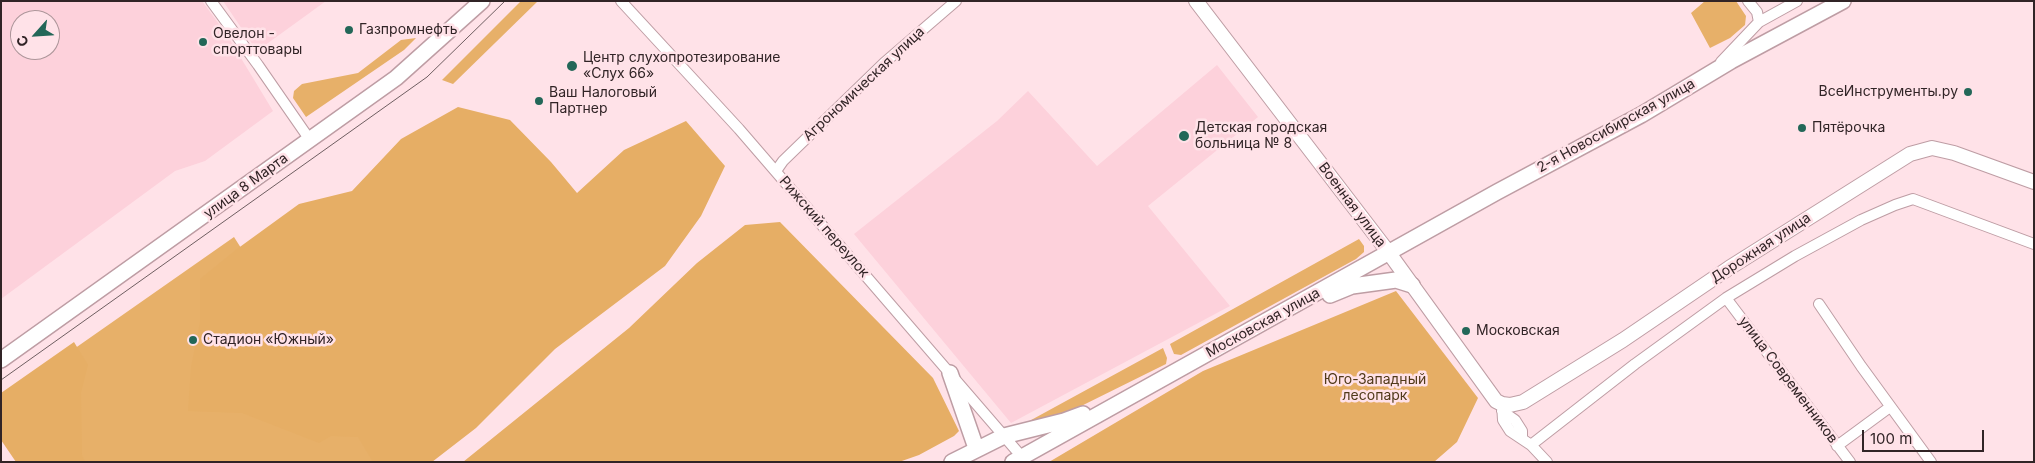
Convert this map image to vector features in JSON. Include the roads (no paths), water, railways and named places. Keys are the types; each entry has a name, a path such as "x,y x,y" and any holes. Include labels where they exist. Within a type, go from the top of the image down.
{"main road":[{"name":"улица 8 Марта","path":"5,356 414,64 482,1"},
{"name":"2-я Новосибирская улица","path":"1389,253 1641,115 1711,72 1843,1"},
{"name":"Московская улица","path":"1017,459 1389,253"},
{"path":"1295,305 1307,304 1352,286 1396,280 1412,284"},
{"path":"950,373 976,448"},
{"name":"Московская улица","path":"952,462 976,448 1004,436 1064,421 1138,392"}],"street":[{"path":"211,1 310,140"},
{"name":"Рижский переулок","path":"621,1 776,171 1004,436 1017,459"},
{"name":"Агрономическая улица","path":"776,171 783,161 884,63 956,1"},
{"name":"Военная улица","path":"1196,1 1389,253 1496,401 1511,415 1515,436 1522,438 1531,445 1547,462"},
{"path":"1748,1 1763,20 1764,29 1771,40"},
{"path":"1711,72 1763,20 1797,1"},
{"name":"Дорожная улица","path":"1502,408 1523,402 1623,340 1729,268 1910,154 1932,148 1954,153 2034,182"},
{"path":"1531,445 1635,364 1726,298 1861,220 1914,199 2034,244"},
{"name":"улица Современников","path":"1726,298 1850,462"},
{"path":"1819,304 1890,407 1931,462"},
{"path":"1837,446 1890,407"}],"tram line":[{"path":"1,380 427,77 505,1"}],"place":[{"name":"Газпромнефть","path":"349,30"},
{"name":"Овелон - спорттовары","path":"203,42"},
{"name":"Центр слухопротезирование «Слух 66»","path":"572,66"},
{"name":"ВсеИнструменты.ру","path":"1968,92"},
{"name":"Ваш Налоговый Партнер","path":"539,101"},
{"name":"Пятёрочка","path":"1802,128"},
{"name":"Детская городская больница № 8","path":"1184,136"},
{"name":"Московская","path":"1466,331"},
{"name":"Стадион «Южный»","path":"193,340"}],"park label":[{"name":"Юго-Западный лесопарк","path":"1375,388"}]}
